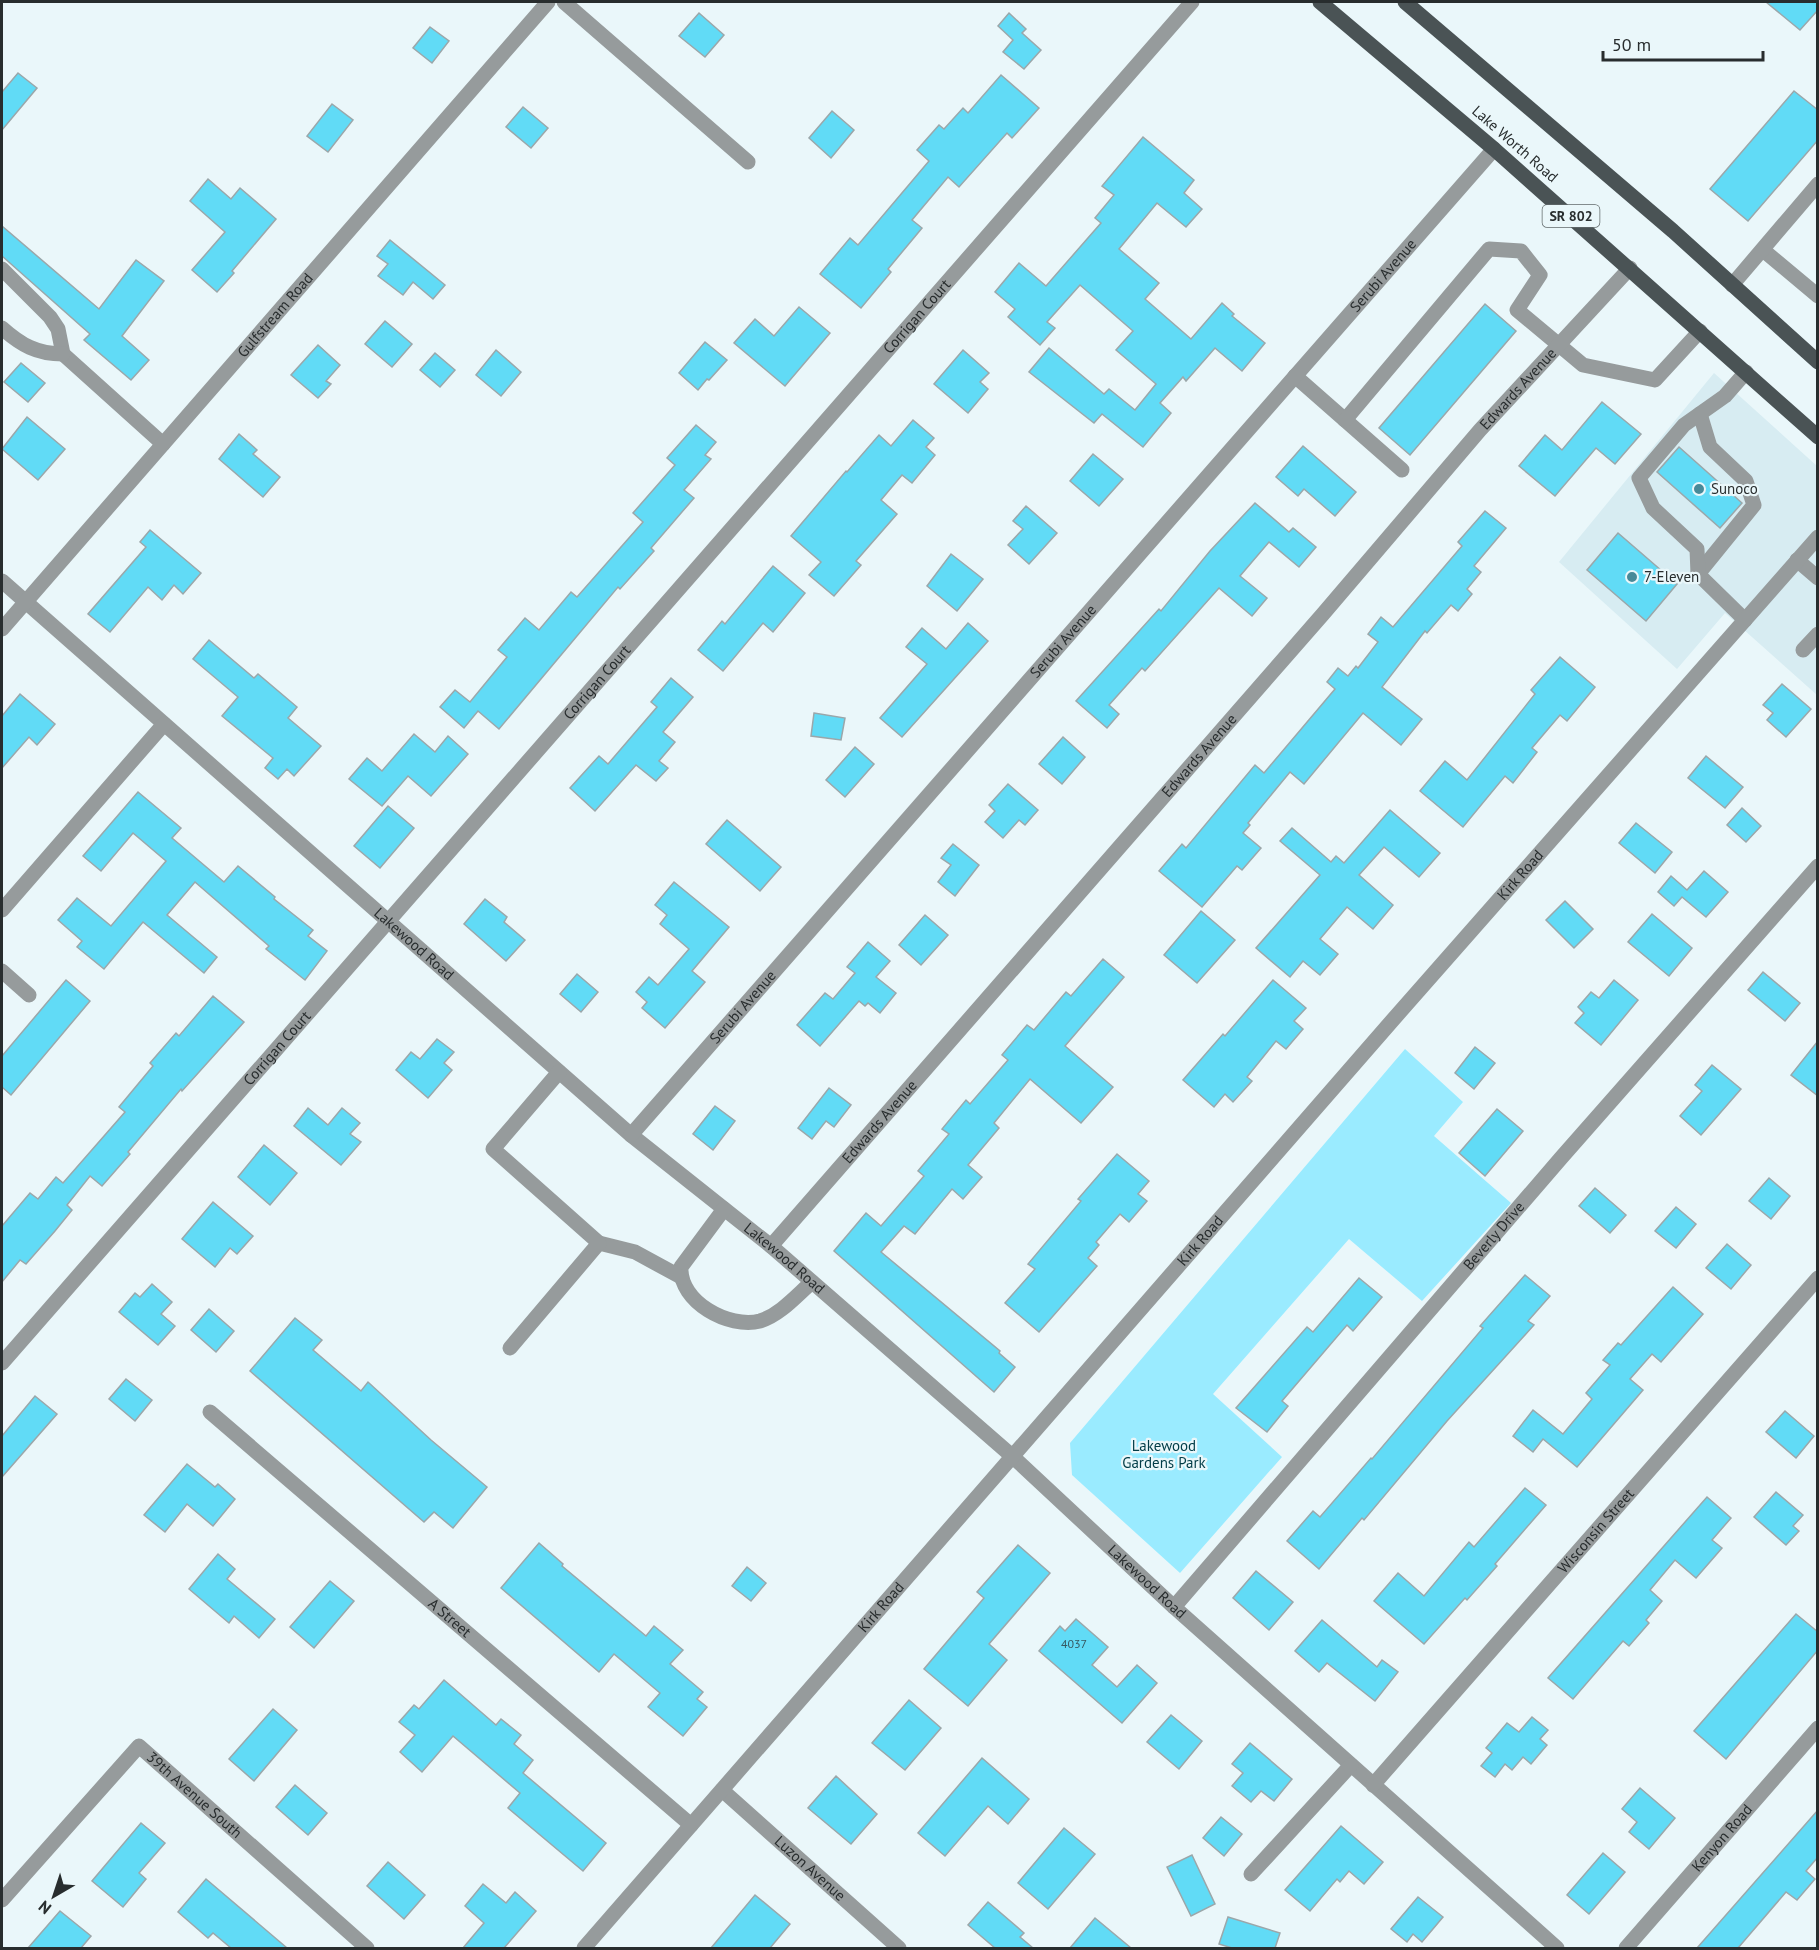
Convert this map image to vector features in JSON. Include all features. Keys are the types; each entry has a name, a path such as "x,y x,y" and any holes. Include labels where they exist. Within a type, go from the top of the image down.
{"main road":[{"name":"Lake Worth Road","path":"1320,2 1494,149 1818,437"},
{"path":"1414,4 1815,356"}],"street":[{"name":"Gulfstream Road","path":"2,629 548,2"},
{"path":"564,2 748,162"},
{"name":"Corrigan Court","path":"2,1363 1192,2"},
{"name":"Serubi Avenue","path":"631,1135 1494,149"},
{"path":"1732,285 1818,184"},
{"path":"1345,420 1489,249 1521,251 1540,275 1517,310 1583,365 1655,380 1700,331"},
{"path":"1763,250 1818,296"},
{"name":"Edwards Avenue","path":"771,1246 1323,614 1480,430 1630,268"},
{"path":"2,269 50,317 58,329 63,354"},
{"path":"2,328 17,342 35,351 63,354 163,444"},
{"path":"1745,620 1698,574 1697,549 1653,508 1639,478 1684,425 1725,396 1746,372"},
{"path":"1295,376 1402,470"},
{"path":"1698,574 1754,505 1746,481 1710,447 1700,414"},
{"name":"Kirk Road","path":"584,1948 1818,537"},
{"path":"1797,560 1818,578"},
{"name":"Lakewood Road","path":"2,581 631,1135 771,1246 1012,1456 1174,1607 1557,1948"},
{"path":"1803,650 1818,634"},
{"path":"2,910 164,724"},
{"name":"Beverly Drive","path":"1174,1607 1818,866"},
{"path":"2,971 30,995"},
{"path":"559,1072 492,1149 599,1243 635,1252 681,1277"},
{"path":"724,1209 681,1267 681,1277 687,1291 700,1302 718,1316 736,1322 760,1320 780,1310 812,1282"},
{"path":"510,1348 599,1243"},
{"name":"Wisconsin Street","path":"1373,1785 1818,1278"},
{"name":"A Street","path":"210,1412 691,1825"},
{"name":"Kenyon Road","path":"1626,1948 1818,1728"},
{"name":"39th Avenue South","path":"2,1900 139,1746 367,1948"},
{"path":"1251,1874 1351,1765"},
{"name":"Luzon Avenue","path":"722,1790 899,1948"}],"shaded area":[{"path":"1714,373 1817,466 1817,695 1725,613 1677,669 1559,562"}],"green space":[{"name":"Lakewood Gardens Park","path":"1405,1049 1463,1102 1434,1136 1511,1203 1422,1301 1349,1239 1213,1394 1282,1457 1180,1573 1072,1475 1070,1443"}],"building":[{"path":"1766,2 1818,2 1818,10 1800,30"},
{"path":"699,13 724,35 705,57 679,36"},
{"path":"1009,13 1026,29 1022,33 1041,50 1024,69 1003,52 1013,40 998,26"},
{"path":"430,27 449,41 432,63 413,48"},
{"path":"18,73 37,88 2,130 2,92"},
{"path":"1001,75 1039,108 1012,138 1007,133 959,187 948,177 912,220 922,228 888,269 891,272 861,308 820,274 850,238 858,245 929,161 917,150 939,125 944,129 963,108 968,113"},
{"path":"1794,91 1818,110 1818,140 1748,221 1710,189"},
{"path":"332,104 353,120 328,152 307,136"},
{"path":"523,107 548,128 531,148 506,127"},
{"path":"832,111 854,130 831,158 809,138"},
{"path":"1143,137 1194,180 1184,193 1202,209 1186,227 1157,203 1119,249 1159,283 1145,299 1191,339 1222,303 1234,314 1232,316 1265,343 1242,371 1215,348 1186,381 1183,377 1160,403 1171,413 1143,447 1102,414 1094,423 1029,372 1049,348 1104,394 1109,389 1135,410 1156,384 1116,350 1133,331 1080,285 1047,322 1055,328 1040,345 1008,317 1015,309 995,292 1019,263 1046,286 1101,223 1095,218 1114,195 1102,186"},
{"path":"208,179 231,199 240,188 276,219 217,292 192,270 225,232 190,201"},
{"path":"2,226 99,309 136,260 164,281 122,336 149,360 131,380 84,340 90,334 2,256"},
{"path":"390,240 445,285 433,299 413,282 403,295 378,276 388,264 377,256"},
{"path":"1485,304 1516,331 1410,455 1379,428"},
{"path":"799,307 830,333 785,386 734,343 755,319 774,336"},
{"path":"385,321 412,344 392,367 365,344"},
{"path":"705,342 727,360 698,390 679,373"},
{"path":"318,345 340,365 326,381 331,384 318,398 291,375"},
{"path":"496,350 521,372 501,396 476,375"},
{"path":"963,350 989,373 980,382 988,389 968,413 934,384"},
{"path":"435,353 455,370 440,387 420,370"},
{"path":"21,363 45,383 28,402 4,382"},
{"path":"1602,402 1641,434 1615,464 1596,448 1555,496 1519,466 1545,435 1562,450"},
{"path":"27,417 65,449 38,480 2,449"},
{"path":"913,420 934,438 926,447 935,455 912,483 902,475 881,500 897,514 856,561 861,565 834,596 809,575 821,562 791,536 879,435 891,446"},
{"path":"696,425 716,442 705,455 711,459 684,490 694,498 651,548 654,551 620,589 618,587 499,729 478,711 464,728 440,707 455,690 470,702 507,657 498,650 525,618 539,630 571,592 577,597 643,522 633,513 675,465 667,458"},
{"path":"239,434 257,450 253,454 280,477 263,497 219,459"},
{"path":"1303,446 1356,492 1335,516 1304,489 1298,496 1276,477"},
{"path":"1679,447 1742,503 1720,528 1657,472"},
{"path":"1093,454 1123,479 1099,506 1070,481"},
{"path":"1255,503 1289,532 1293,528 1316,547 1299,567 1269,542 1240,576 1267,598 1252,616 1219,588 1145,671 1142,668 1109,705 1119,714 1107,728 1076,701 1159,609 1161,611 1210,551"},
{"path":"1026,506 1057,533 1029,564 1008,545 1023,529 1013,521"},
{"path":"1485,511 1506,528 1474,566 1481,572 1467,589 1472,594 1458,611 1451,605 1427,633 1425,631 1382,687 1422,719 1401,745 1363,713 1304,784 1290,772 1248,823 1250,825 1243,833 1261,848 1242,870 1237,866 1202,907 1159,871 1182,844 1186,848 1255,765 1264,773 1335,689 1327,682 1338,668 1348,676 1356,666 1358,668 1378,642 1368,634 1381,617 1393,627 1462,546 1458,542"},
{"path":"150,530 201,573 183,594 174,585 162,600 148,587 110,632 88,614 146,547 140,542"},
{"name":"7-Eleven","path":"1618,533 1677,584 1646,621 1587,570"},
{"path":"951,554 983,579 957,611 927,586"},
{"path":"773,566 805,593 773,632 763,623 723,671 698,650 722,621 725,624"},
{"path":"968,623 988,641 902,737 880,718 927,664 906,647 922,628 946,649"},
{"path":"209,640 254,678 258,674 297,707 288,718 321,746 294,776 287,769 278,779 265,768 273,758 222,716 238,697 193,659"},
{"path":"1560,657 1595,687 1567,721 1560,715 1532,748 1537,752 1513,783 1505,776 1463,827 1420,791 1445,761 1467,780 1535,694 1531,690"},
{"path":"671,678 693,697 663,732 675,742 659,761 668,768 656,781 636,765 595,811 570,788 599,756 608,764 657,707 651,702"},
{"path":"1782,684 1811,709 1786,737 1767,720 1773,713 1763,705"},
{"path":"20,694 55,724 37,745 29,737 2,768 2,716"},
{"path":"814,713 845,718 841,740 811,736"},
{"path":"414,734 435,752 448,736 468,754 431,796 408,776 382,806 349,779 367,758 382,771"},
{"path":"1063,737 1085,757 1062,784 1039,764"},
{"path":"855,747 874,764 845,797 826,780"},
{"path":"1706,756 1743,787 1725,808 1688,778"},
{"path":"1008,784 1038,810 1025,825 1019,820 1003,838 985,822 995,811 989,805"},
{"path":"138,792 181,828 172,838 224,882 238,866 313,930 308,936 327,951 305,980 266,949 269,946 195,882 167,915 217,957 204,973 143,922 104,969 77,947 82,941 58,920 77,898 111,926 166,861 133,833 101,871 83,856"},
{"path":"388,806 414,828 380,868 354,846"},
{"path":"1742,808 1761,826 1746,842 1727,825"},
{"path":"1390,810 1440,853 1419,877 1384,847 1359,875 1393,905 1373,929 1347,907 1320,939 1338,954 1320,975 1303,961 1290,977 1256,948 1320,875 1280,841 1292,828 1331,862 1336,856 1344,863"},
{"path":"727,820 781,867 760,891 706,844"},
{"path":"1636,823 1672,852 1655,873 1619,843"},
{"path":"953,844 979,865 955,896 938,882 951,865 941,858"},
{"path":"1704,871 1728,892 1706,917 1682,897 1674,906 1658,892 1671,876 1687,890"},
{"path":"674,882 729,927 692,971 705,982 665,1028 642,1008 647,1002 636,992 649,977 658,985 689,949 660,924 667,915 655,905"},
{"path":"485,899 507,917 504,922 525,940 506,961 464,924"},
{"path":"1565,901 1593,929 1574,948 1546,920"},
{"path":"1201,911 1235,940 1197,983 1164,955"},
{"path":"1652,914 1692,948 1669,976 1628,942"},
{"path":"925,915 948,935 921,965 899,945"},
{"path":"868,942 890,961 876,977 896,993 880,1013 868,1003 865,1006 859,1001 820,1046 797,1025 825,993 833,999 855,973 847,967"},
{"path":"1103,959 1124,977 1065,1046 1113,1087 1081,1123 1030,1079 994,1123 999,1128 968,1165 982,1177 963,1199 952,1189 915,1234 904,1226 881,1252 1000,1351 999,1353 1015,1367 994,1392 834,1251 866,1213 881,1226 924,1176 918,1171 949,1134 942,1129 966,1100 970,1104 1008,1060 1002,1055 1027,1025 1034,1030 1066,992 1071,996"},
{"path":"1763,972 1800,1003 1785,1021 1748,990"},
{"path":"577,974 598,992 581,1012 560,994"},
{"path":"66,980 90,1001 11,1095 2,1087 2,1056"},
{"path":"1273,980 1306,1008 1294,1021 1303,1029 1286,1049 1276,1041 1247,1077 1252,1081 1233,1102 1225,1094 1214,1107 1183,1080"},
{"path":"1614,980 1638,1000 1601,1045 1575,1023 1584,1013 1578,1007 1591,992 1599,998"},
{"path":"213,996 244,1022 182,1091 181,1089 102,1186 90,1176 67,1205 72,1210 55,1231 26,1264 20,1260 2,1282 2,1226 30,1193 38,1199 56,1177 63,1183 125,1112 119,1107 153,1066 150,1063 176,1033 179,1036"},
{"path":"437,1039 454,1052 444,1063 452,1070 428,1098 396,1070 411,1052 420,1059"},
{"path":"1818,1041 1818,1096 1791,1075"},
{"path":"1475,1047 1495,1063 1474,1089 1455,1073"},
{"path":"1712,1065 1741,1089 1701,1135 1680,1116 1702,1091 1695,1085"},
{"path":"829,1088 851,1105 834,1127 826,1121 812,1139 798,1128"},
{"path":"715,1106 735,1121 713,1150 693,1134"},
{"path":"308,1108 328,1125 342,1108 360,1123 350,1134 361,1142 341,1165 294,1126"},
{"path":"1497,1109 1523,1131 1485,1176 1459,1153"},
{"path":"264,1145 297,1173 270,1205 238,1177"},
{"path":"1117,1154 1149,1181 1138,1194 1147,1201 1129,1222 1120,1214 1096,1242 1099,1245 1088,1258 1097,1266 1039,1332 1005,1303 1035,1269 1028,1264 1081,1201 1078,1199"},
{"path":"1769,1178 1790,1196 1771,1219 1749,1201"},
{"path":"1595,1188 1626,1215 1610,1233 1579,1206"},
{"path":"213,1202 253,1236 237,1254 230,1248 215,1267 182,1239"},
{"path":"1676,1207 1696,1224 1676,1248 1655,1231"},
{"path":"1727,1244 1751,1265 1731,1289 1706,1268"},
{"path":"1525,1275 1550,1296 1528,1321 1534,1325 1447,1421 1364,1520 1362,1518 1319,1569 1287,1541 1313,1511 1320,1517 1372,1459 1483,1328 1480,1326"},
{"path":"1359,1278 1382,1297 1353,1331 1347,1325 1282,1401 1288,1406 1267,1432 1236,1408 1307,1327 1313,1332"},
{"path":"152,1284 172,1302 161,1314 175,1326 158,1345 119,1312 135,1293 140,1297"},
{"path":"1673,1287 1703,1314 1661,1362 1652,1354 1630,1379 1643,1390 1577,1467 1543,1439 1533,1452 1513,1436 1533,1410 1563,1434 1592,1399 1586,1393 1610,1365 1603,1360 1618,1343 1621,1345"},
{"path":"209,1309 234,1331 216,1352 191,1330"},
{"path":"295,1318 322,1340 313,1350 361,1391 368,1382 431,1440 487,1487 453,1528 434,1512 424,1522 250,1371"},
{"path":"126,1379 152,1400 135,1421 109,1399"},
{"path":"35,1396 57,1414 2,1477 2,1436"},
{"path":"1785,1411 1814,1436 1796,1458 1766,1432"},
{"path":"187,1464 215,1487 218,1484 235,1499 213,1526 187,1504 165,1532 144,1515"},
{"path":"1525,1488 1546,1505 1495,1564 1497,1566 1424,1644 1374,1601 1398,1573 1424,1596 1469,1542 1474,1547"},
{"path":"1776,1492 1803,1515 1793,1526 1799,1531 1786,1545 1754,1517"},
{"path":"1707,1497 1731,1518 1712,1540 1722,1548 1696,1578 1675,1560 1650,1590 1662,1601 1646,1620 1649,1623 1629,1646 1623,1641 1573,1699 1548,1678"},
{"path":"539,1543 563,1564 562,1566 646,1636 654,1626 683,1650 670,1664 703,1692 697,1699 707,1707 683,1736 648,1707 660,1693 614,1654 599,1672 501,1588"},
{"path":"1018,1545 1050,1573 989,1644 1007,1660 968,1706 924,1669 984,1598 977,1592"},
{"path":"218,1554 235,1569 227,1579 275,1619 259,1638 234,1616 229,1623 189,1589"},
{"path":"747,1567 766,1583 751,1601 732,1586"},
{"path":"1256,1571 1293,1602 1269,1630 1233,1598"},
{"path":"330,1581 354,1601 314,1648 290,1627"},
{"path":"1796,1614 1818,1632 1818,1650 1726,1759 1694,1731"},
{"path":"1076,1619 1108,1647 1092,1665 1117,1687 1137,1665 1157,1683 1122,1723 1039,1651 1060,1626 1065,1631"},
{"path":"1322,1620 1377,1667 1382,1660 1398,1672 1375,1701 1327,1663 1319,1672 1295,1651"},
{"path":"444,1680 496,1725 501,1719 521,1735 514,1744 533,1760 523,1773 606,1843 583,1871 508,1808 520,1793 453,1736 422,1772 400,1752 415,1735 399,1722 414,1705 419,1709"},
{"path":"909,1700 941,1728 905,1770 872,1743"},
{"path":"273,1709 297,1730 254,1781 229,1759"},
{"path":"1171,1715 1202,1741 1179,1769 1147,1742"},
{"path":"1532,1717 1548,1730 1540,1739 1547,1745 1531,1764 1523,1757 1512,1770 1505,1764 1495,1777 1481,1766 1492,1753 1486,1748 1507,1723 1519,1732"},
{"path":"1250,1743 1292,1779 1274,1801 1261,1791 1251,1802 1232,1786 1243,1773 1232,1764"},
{"path":"982,1758 1029,1799 1008,1824 988,1806 945,1856 918,1833"},
{"path":"836,1776 877,1814 851,1844 808,1808"},
{"path":"295,1785 327,1813 308,1835 276,1807"},
{"path":"1640,1788 1675,1818 1649,1849 1629,1832 1637,1822 1622,1809"},
{"path":"1818,1810 1818,1857 1806,1871 1815,1879 1797,1900 1786,1892 1738,1948 1697,1948"},
{"path":"1221,1817 1242,1834 1224,1856 1203,1838"},
{"path":"141,1823 165,1843 139,1873 146,1879 123,1907 92,1881"},
{"path":"1341,1826 1383,1862 1364,1884 1349,1871 1340,1882 1337,1879 1310,1911 1285,1890"},
{"path":"1064,1828 1095,1854 1048,1909 1018,1883"},
{"path":"1603,1853 1625,1872 1589,1914 1567,1895"},
{"path":"1192,1855 1215,1904 1191,1916 1167,1867"},
{"path":"388,1862 425,1895 404,1919 367,1886"},
{"path":"206,1879 287,1948 231,1948 213,1933 208,1938 178,1912"},
{"path":"483,1884 506,1903 515,1892 536,1911 504,1948 463,1948 484,1923 465,1906"},
{"path":"755,1895 790,1924 770,1948 711,1948"},
{"path":"1418,1897 1443,1917 1422,1942 1413,1934 1407,1942 1391,1929"},
{"path":"988,1902 1024,1933 1020,1937 1033,1948 995,1948 968,1925"},
{"path":"60,1911 91,1936 81,1948 28,1948"},
{"path":"1228,1917 1280,1933 1275,1948 1232,1948 1219,1944"},
{"path":"1095,1918 1131,1948 1070,1948"}],"place":[{"name":"Sunoco","path":"1699,489"},
{"name":"7-Eleven","path":"1632,577"}]}
